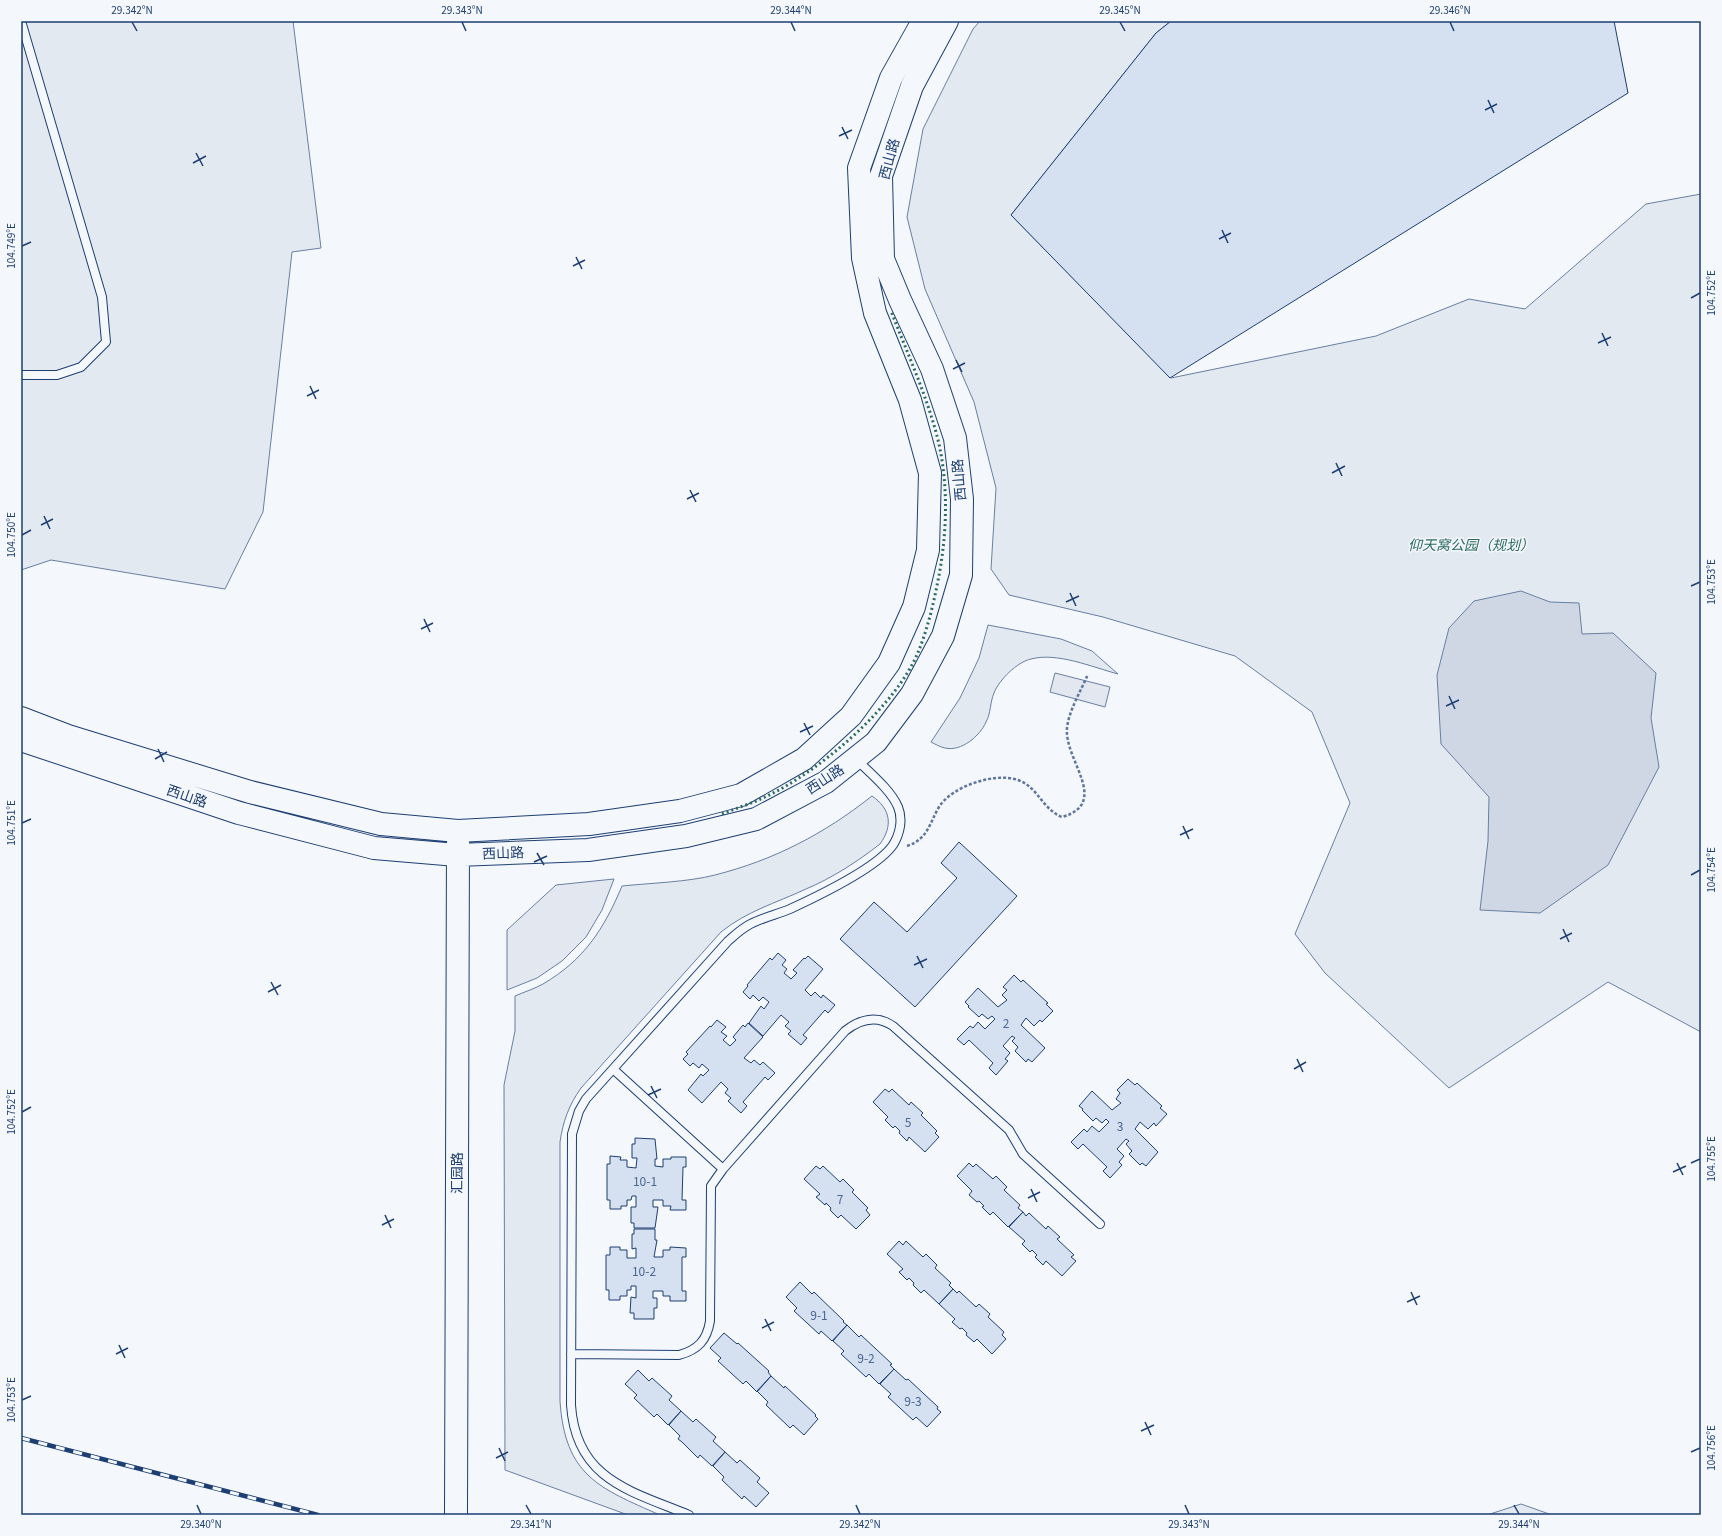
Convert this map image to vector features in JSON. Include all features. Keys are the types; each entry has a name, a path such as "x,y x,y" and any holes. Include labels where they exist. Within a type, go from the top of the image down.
{"main road":[{"name":"西山路","path":"21,718 68,736 250,792 381,824 458,831 589,824 680,812 741,796 804,759 851,716 889,663 914,607 928,550 930,473 910,400 875,313 863,258 859,168 891,78 923,21"},
{"name":"西山路","path":"21,740 246,815 374,848 457,855 588,850 686,836 756,819 826,782 876,742 912,694 944,636 961,575 962,499 955,438 932,369 900,300 884,259 881,176 912,86 946,21"},
{"name":"汇园路","path":"456,1515 458,831"}],"lane":[{"path":"21,21 102,297 106,342 81,367 56,375 21,375"},
{"path":"689,1515 624,1488 610,1480 596,1469 585,1454 575,1434 572,1421 571,1354 572,1134 579,1111 586,1099 719,950 737,933 747,926 790,909 842,882 882,856 893,846 898,834 900,822 898,808 892,798 855,758"},
{"path":"571,1354 679,1355 686,1353 704,1340 710,1321 712,1186 723,1168 845,1031 858,1022 870,1019 879,1020 893,1026 1009,1130 1023,1154 1100,1224"},
{"path":"613,1069 723,1168"}],"path":[{"path":"893,846 906,847 916,843 930,827 939,807 948,797 960,788 980,781 1002,777 1019,780 1034,790 1043,804 1053,814 1062,817 1076,811 1083,804 1085,790 1067,730 1070,717 1088,674"}],"green space":[{"path":"21,21 293,21 321,248 292,252 263,512 225,589 51,560 21,570"},
{"name":"仰天窝公园（规划）","path":"980,21 1171,21 1156,33 1011,215 1171,378 1376,336 1469,299 1525,309 1646,204 1701,194 1701,1032 1608,982 1449,1088 1325,973 1295,934 1350,803 1312,712 1235,656 1103,617 1009,595 991,569 996,488 974,402 925,289 907,217 923,129 973,29"},
{"path":"988,625 1061,639 1092,651 1118,674 1086,664 1052,657 1041,657 1026,661 1009,672 996,688 988,719 979,733 969,742 957,748 951,749 941,747 931,742 960,698 979,658"},
{"path":"872,796 883,806 888,818 887,831 880,844 835,875 741,918 721,932 581,1088 570,1107 565,1120 560,1142 560,1401 563,1426 569,1447 578,1463 589,1476 603,1487 619,1496 660,1515 628,1515 505,1470 504,1085 515,1031 515,996 543,984 570,965 581,954 600,930 622,886 681,881 704,877 758,862 817,834 854,810"},
{"path":"1521,1504 1552,1515 1487,1515"}],"shaded area":[{"path":"1521,591 1550,602 1579,603 1582,634 1613,633 1656,673 1651,718 1659,767 1608,865 1540,913 1480,910 1488,841 1489,797 1441,744 1437,675 1449,628 1474,601"},
{"path":"1055,673 1110,687 1105,707 1050,692"},
{"path":"614,879 602,910 586,937 562,961 537,978 507,990 507,930 556,885"}],"building":[{"path":"1171,21 1614,21 1628,93 1170,378 1011,215 1156,33"},
{"path":"959,842 1017,896 915,1007 840,939 874,902 907,932 957,878 941,863"},
{"path":"778,953 786,960 782,965 787,969 784,973 791,979 797,973 793,970 804,958 805,959 808,956 823,969 805,990 811,996 815,992 821,998 823,995 835,1005 828,1013 825,1010 803,1035 807,1038 801,1045 788,1034 791,1031 785,1026 789,1022 781,1015 763,1036 749,1023 761,1006 764,1009 769,1002 763,997 759,1001 753,995 750,999 743,992 748,986 747,985 770,958 772,960"},
{"path":"1014,975 1021,982 1023,980 1048,1003 1046,1004 1053,1011 1042,1022 1040,1020 1034,1026 1026,1018 1021,1025 1045,1048 1032,1062 1028,1059 1026,1062 1015,1051 1018,1047 1012,1041 1015,1038 1012,1036 1003,1046 1010,1053 1005,1059 1008,1061 996,1075 989,1068 993,1063 969,1040 964,1045 957,1039 970,1026 973,1028 978,1022 985,1029 995,1019 992,1016 988,1019 982,1014 979,1017 968,1007 969,1006 965,1002 978,988 998,1007 1007,1000 1002,995 1007,990 1003,987"},
{"path":"717,1020 726,1027 721,1032 727,1036 723,1040 730,1046 736,1040 733,1037 743,1025 745,1027 748,1023 763,1037 744,1058 751,1063 754,1060 760,1065 763,1062 775,1073 768,1080 765,1077 743,1102 747,1106 741,1113 728,1101 731,1098 725,1093 728,1089 721,1082 702,1103 688,1090 701,1074 703,1076 709,1070 702,1064 699,1068 693,1063 690,1066 683,1059 688,1054 686,1052"},
{"path":"1128,1079 1135,1085 1137,1083 1162,1106 1160,1108 1167,1114 1156,1126 1154,1123 1148,1129 1140,1122 1135,1129 1158,1152 1146,1166 1142,1163 1140,1165 1129,1154 1132,1151 1126,1144 1129,1141 1126,1139 1117,1149 1124,1156 1119,1162 1122,1165 1110,1178 1103,1171 1107,1167 1083,1144 1078,1149 1071,1142 1084,1129 1087,1132 1092,1126 1099,1132 1109,1122 1106,1119 1102,1123 1096,1118 1093,1121 1079,1106 1092,1091 1112,1110 1121,1103 1116,1099 1120,1093 1117,1090"},
{"path":"885,1089 889,1092 892,1089 909,1105 911,1102 923,1113 921,1115 937,1131 935,1133 939,1137 925,1152 909,1137 907,1141 899,1133 900,1131 895,1126 893,1128 885,1120 888,1117 873,1102"},
{"path":"635,1138 655,1139 657,1159 655,1159 655,1166 663,1167 663,1159 671,1159 671,1157 686,1157 686,1167 683,1167 682,1200 686,1200 686,1210 670,1210 671,1206 663,1206 663,1200 653,1200 653,1207 658,1207 655,1228 634,1228 634,1223 631,1223 631,1207 636,1207 636,1196 632,1196 631,1200 627,1200 627,1206 621,1206 621,1209 610,1209 610,1200 607,1200 607,1164 610,1164 610,1156 621,1157 620,1160 627,1160 627,1167 636,1168 637,1158 632,1158 632,1144 635,1144"},
{"path":"969,1163 973,1167 976,1164 993,1179 996,1176 1007,1187 1004,1190 1020,1205 1018,1208 1023,1212 1008,1227 993,1212 990,1215 982,1207 984,1206 979,1201 977,1202 969,1195 972,1191 957,1176"},
{"path":"816,1166 820,1169 823,1166 840,1182 843,1179 854,1190 852,1192 868,1208 866,1210 870,1215 856,1229 841,1215 838,1218 830,1210 831,1208 826,1203 825,1205 816,1197 820,1194 804,1179"},
{"path":"1023,1212 1026,1216 1029,1213 1046,1229 1048,1226 1060,1237 1057,1239 1074,1255 1071,1257 1076,1261 1062,1276 1046,1261 1043,1265 1035,1257 1037,1255 1032,1250 1030,1252 1022,1244 1025,1241 1009,1227"},
{"path":"634,1229 655,1229 655,1240 657,1240 654,1257 663,1257 663,1250 670,1250 670,1247 686,1248 686,1257 682,1257 682,1291 686,1291 686,1301 670,1301 670,1296 663,1296 663,1291 653,1291 653,1298 657,1298 657,1308 654,1308 654,1319 634,1319 634,1313 630,1313 631,1297 636,1298 636,1286 631,1286 631,1290 627,1290 627,1296 620,1296 620,1300 609,1300 609,1290 606,1290 606,1255 610,1255 610,1247 620,1247 620,1250 627,1250 627,1258 636,1258 636,1248 632,1249 632,1234 634,1234"},
{"path":"899,1241 903,1245 906,1241 923,1257 926,1254 937,1265 935,1268 951,1283 949,1285 953,1289 939,1304 924,1290 921,1293 913,1285 914,1283 909,1278 907,1280 899,1272 903,1269 887,1254"},
{"path":"800,1282 812,1294 814,1292 847,1325 832,1341 821,1331 819,1334 794,1311 797,1308 786,1297"},
{"path":"953,1289 957,1293 959,1291 976,1307 979,1304 990,1314 988,1317 1004,1332 1002,1335 1006,1339 992,1354 977,1339 974,1342 966,1335 967,1333 962,1328 960,1329 952,1322 955,1319 939,1304"},
{"path":"847,1325 859,1337 861,1335 892,1364 890,1365 894,1369 879,1384 869,1374 866,1377 841,1354 844,1351 833,1341"},
{"path":"724,1333 737,1344 738,1343 769,1371 768,1372 771,1376 757,1392 746,1381 743,1384 718,1361 721,1358 710,1348"},
{"path":"894,1369 906,1380 908,1379 938,1407 937,1409 941,1412 927,1427 916,1417 913,1420 888,1397 891,1394 880,1384"},
{"path":"638,1370 649,1381 652,1378 672,1396 669,1400 681,1411 668,1425 657,1414 654,1417 634,1398 637,1395 625,1384"},
{"path":"771,1376 784,1388 785,1386 816,1415 815,1416 818,1419 804,1435 793,1425 790,1428 766,1405 768,1402 757,1391"},
{"path":"681,1411 693,1422 696,1419 716,1437 713,1441 725,1452 712,1466 700,1455 698,1458 678,1439 680,1436 669,1425"},
{"path":"725,1452 737,1463 740,1460 760,1478 757,1482 769,1493 756,1507 744,1496 742,1499 722,1480 724,1477 713,1466"}],"railway":[{"path":"21,1438 318,1515"}],"hedge":[{"path":"722,814 760,799 786,786 832,754 854,735 875,715 893,693 908,671 923,640 934,601 940,570 946,507 944,476 939,444 929,410 891,311"}]}
